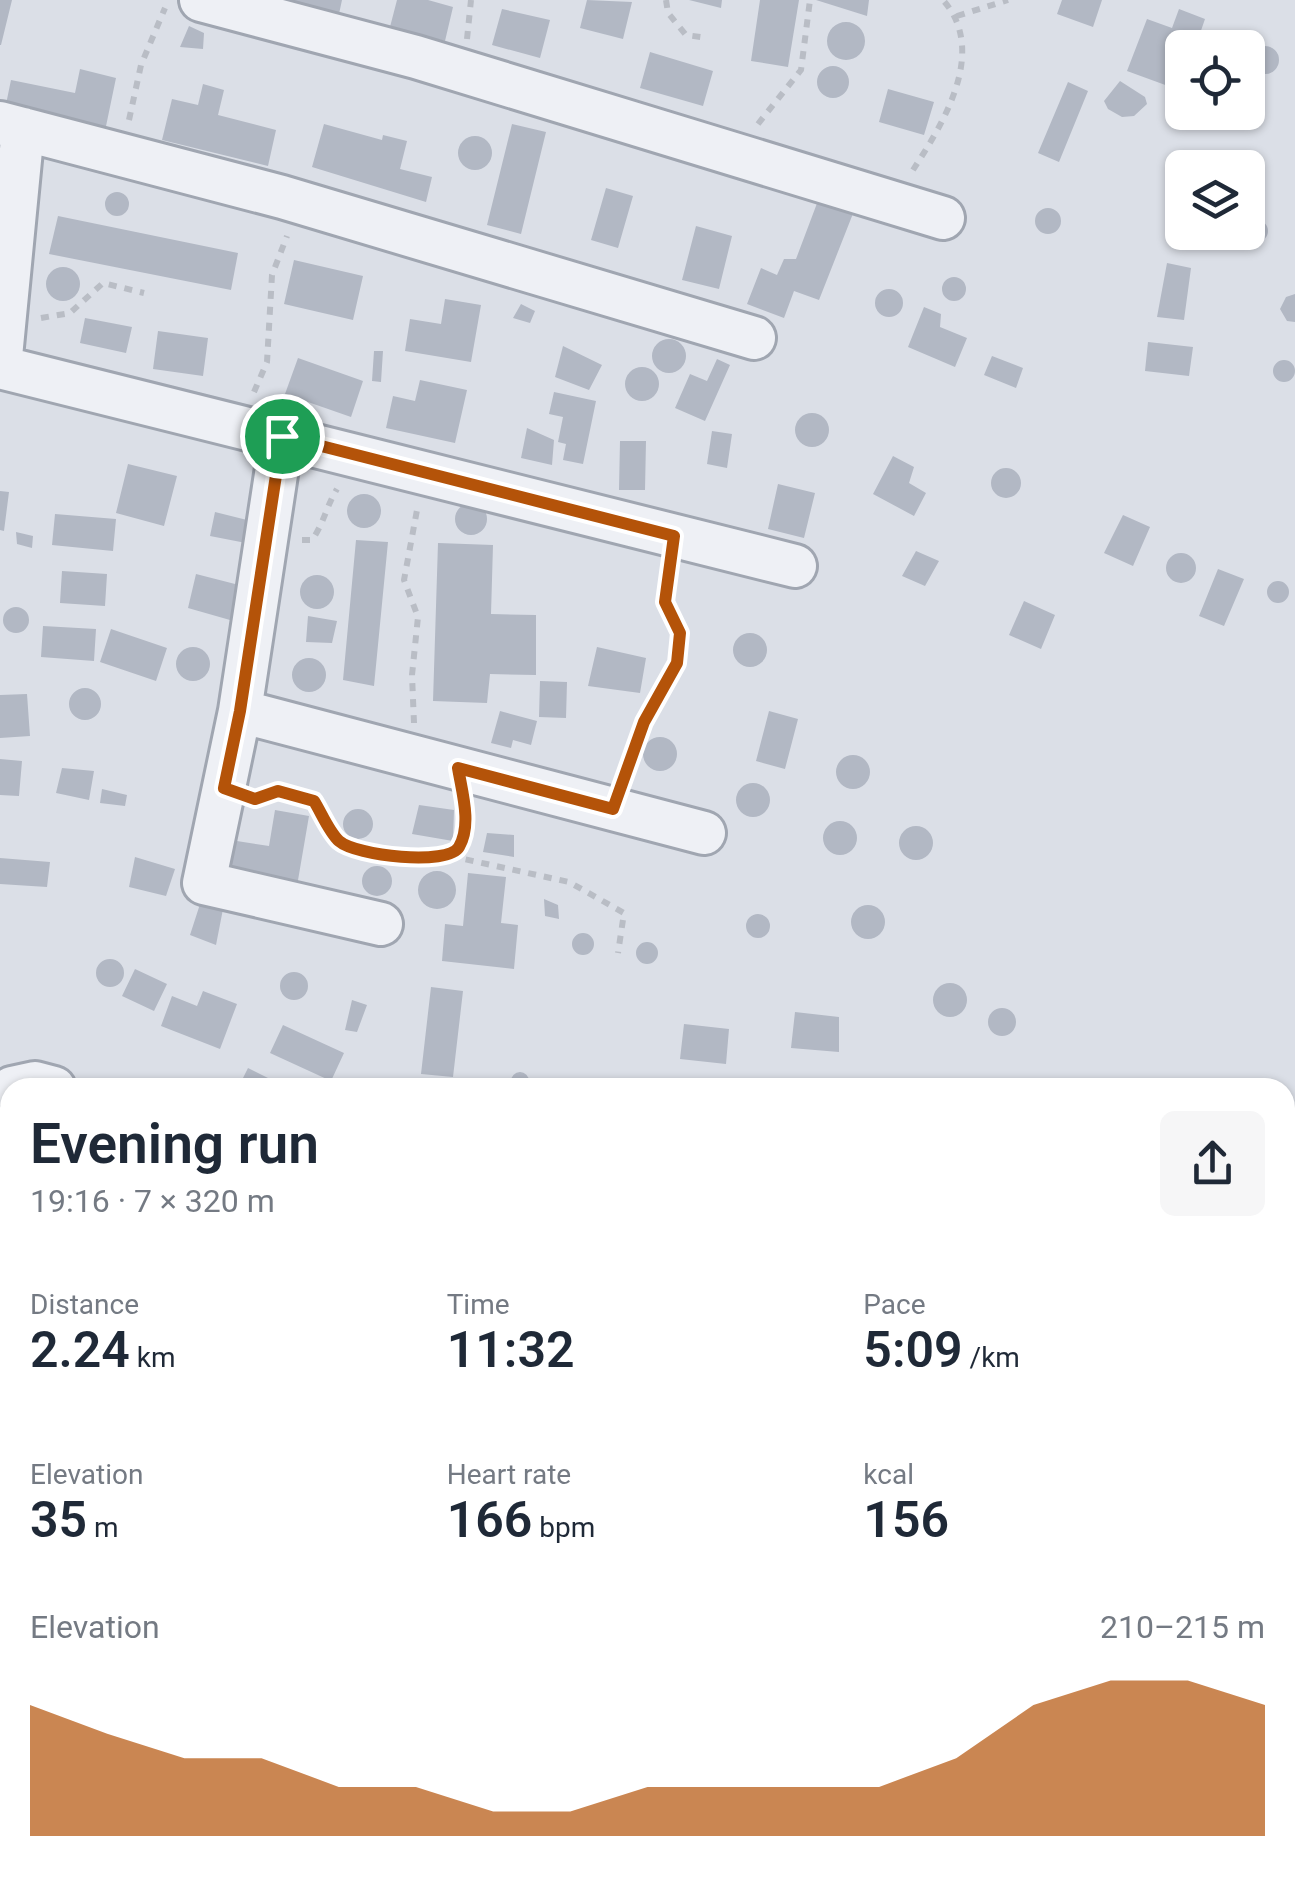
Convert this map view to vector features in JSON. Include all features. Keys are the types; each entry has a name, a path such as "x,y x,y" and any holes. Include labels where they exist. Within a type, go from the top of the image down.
{"street":[{"path":"202,0 416,56 943,218"},
{"path":"754,338 291,200 11,126 6,308 0,367 795,566"},
{"path":"282,436 240,711 204,883 381,924"},
{"path":"240,711 704,833"}],"path":[{"path":"118,154 144,55 168,0"},
{"path":"466,42 471,0"},
{"path":"666,0 668,13 686,35 701,37"},
{"path":"740,156 758,123 801,70 810,0"},
{"path":"935,139 965,51 958,16 943,0"},
{"path":"958,16 1008,0"},
{"path":"240,425 266,362 272,275 286,244 291,200"},
{"path":"6,308 40,318 70,313 103,283 144,293"},
{"path":"266,540 312,540 325,522 328,504 338,488 355,483"},
{"path":"410,756 418,617 404,580 418,503"},
{"path":"613,809 644,722 677,663 680,633 665,602 674,536"},
{"path":"449,856 458,850 465,830 458,768"},
{"path":"224,788 255,799 278,791 314,801 338,841 359,851 449,856 569,882 624,913 618,952"}],"building":[{"path":"0,0 12,0 1,45 0,45"},
{"path":"287,0 342,0 339,14"},
{"path":"397,0 428,0 453,7 445,41 390,27"},
{"path":"587,0 632,2 623,39 580,28"},
{"path":"689,0 722,0 721,8"},
{"path":"760,0 799,0 788,67 751,61"},
{"path":"816,0 869,0 867,16"},
{"path":"1062,0 1102,0 1093,27 1057,14"},
{"path":"502,9 550,20 540,58 492,45"},
{"path":"1179,9 1205,19 1201,30 1165,30 1165,85 1127,71 1147,19 1172,28"},
{"path":"846,22 859,28 865,41 859,54 846,60 833,54 827,41 833,28"},
{"path":"189,26 204,33 203,49 180,47"},
{"path":"1265,46 1278,54 1278,66 1265,74"},
{"path":"650,52 713,71 703,106 640,88"},
{"path":"833,66 844,71 849,82 844,93 833,98 822,93 817,82 822,71"},
{"path":"80,69 116,78 105,131 5,109 11,80 75,93"},
{"path":"1120,81 1145,97 1147,104 1134,116 1122,117 1108,109 1104,101"},
{"path":"1068,82 1088,91 1059,162 1038,153"},
{"path":"203,84 224,90 218,115 276,130 268,166 162,140 172,99 198,105"},
{"path":"888,89 934,102 924,135 879,122"},
{"path":"324,124 382,140 383,135 407,141 400,169 432,177 426,202 312,167"},
{"path":"512,124 546,132 521,234 487,225"},
{"path":"475,136 487,141 492,153 487,165 475,170 463,165 458,153 463,141"},
{"path":"606,188 633,196 618,248 591,240"},
{"path":"117,192 126,195 126,213 117,216 108,213 105,204 108,195"},
{"path":"819,198 854,211 819,300 794,291 784,318 747,304 761,268 777,275 784,259 796,259"},
{"path":"1048,208 1057,212 1061,221 1057,230 1048,234 1039,230 1035,221 1039,212"},
{"path":"58,216 238,253 231,290 49,254"},
{"path":"696,226 732,236 719,289 682,280"},
{"path":"294,260 363,276 353,320 284,304"},
{"path":"1167,263 1191,268 1184,320 1157,317"},
{"path":"63,267 75,272 80,284 75,296 63,301 51,296 46,284 51,272"},
{"path":"954,277 963,280 963,298 954,301 945,298 942,289 945,280"},
{"path":"889,289 899,293 903,303 899,313 889,317 879,313 875,303 879,293"},
{"path":"1295,294 1295,322 1287,321 1280,309 1286,297"},
{"path":"445,299 481,305 471,362 405,351 410,319 441,324"},
{"path":"521,304 535,311 530,323 513,318"},
{"path":"924,307 941,314 940,327 967,338 955,367 908,347"},
{"path":"85,318 132,327 126,353 80,343"},
{"path":"158,331 208,338 203,376 153,369"},
{"path":"669,339 681,344 686,356 681,368 669,373 657,368 652,356 657,344"},
{"path":"1148,342 1193,347 1189,376 1145,371"},
{"path":"563,346 602,365 589,390 555,377"},
{"path":"374,351 383,351 381,382 372,381"},
{"path":"992,356 1023,368 1016,388 984,375"},
{"path":"298,358 363,381 351,417 285,394"},
{"path":"717,359 730,365 705,421 675,408 690,374 707,381"},
{"path":"1280,360 1288,360 1295,371 1288,382 1280,382 1273,375 1273,367"},
{"path":"642,367 654,372 659,384 654,396 642,401 630,396 625,384 630,372"},
{"path":"420,380 467,390 455,443 386,428 393,396 415,401"},
{"path":"554,392 596,401 583,464 563,460 566,444 558,442 563,417 549,414"},
{"path":"812,413 824,418 829,430 824,442 812,447 800,442 795,430 800,418"},
{"path":"527,428 554,440 552,465 521,458"},
{"path":"712,431 732,434 727,468 707,464"},
{"path":"620,441 646,441 645,490 619,490"},
{"path":"893,456 914,467 909,483 926,493 914,516 873,494"},
{"path":"128,464 177,476 164,526 116,513"},
{"path":"1006,468 1017,472 1021,483 1017,494 1006,498 995,494 991,483 995,472"},
{"path":"778,484 815,493 804,538 768,529"},
{"path":"0,491 9,492 4,531 0,530"},
{"path":"364,494 376,499 381,511 376,523 364,528 352,523 347,511 352,499"},
{"path":"471,503 482,508 487,519 482,530 471,535 460,530 455,519 460,508"},
{"path":"215,512 251,521 246,543 210,536"},
{"path":"55,514 116,519 113,551 52,545"},
{"path":"1123,515 1150,527 1133,566 1104,553"},
{"path":"16,532 33,536 32,548 17,544"},
{"path":"356,540 388,542 374,686 343,680"},
{"path":"438,543 493,545 491,614 536,615 536,675 490,674 487,703 433,701"},
{"path":"916,551 939,561 925,586 902,576"},
{"path":"1181,553 1192,557 1196,568 1192,579 1181,583 1170,579 1166,568 1170,557"},
{"path":"1218,569 1244,579 1224,626 1199,616"},
{"path":"62,571 107,574 105,606 60,603"},
{"path":"196,574 239,585 230,620 188,608"},
{"path":"317,575 329,580 334,592 329,604 317,609 305,604 300,592 305,580"},
{"path":"1278,581 1286,584 1286,600 1278,603 1270,600 1267,592 1270,584"},
{"path":"1024,601 1055,615 1041,649 1009,635"},
{"path":"16,607 25,611 29,620 25,629 16,633 7,629 3,620 7,611"},
{"path":"308,616 337,621 332,643 306,642"},
{"path":"43,626 96,629 94,661 41,657"},
{"path":"111,629 167,648 156,681 100,662"},
{"path":"750,633 762,638 767,650 762,662 750,667 738,662 733,650 738,638"},
{"path":"193,647 205,652 210,664 205,676 193,681 181,676 176,664 181,652"},
{"path":"597,647 646,658 640,693 588,686"},
{"path":"309,658 321,663 326,675 321,687 309,692 297,687 292,675 297,663"},
{"path":"540,681 567,682 566,718 539,717"},
{"path":"85,688 96,693 101,704 96,715 85,720 74,715 69,704 74,693"},
{"path":"27,694 30,736 0,738 0,695"},
{"path":"500,711 537,721 531,745 513,740 511,748 491,743"},
{"path":"769,711 798,719 785,769 756,761"},
{"path":"660,737 672,742 677,754 672,766 660,771 648,766 643,754 648,742"},
{"path":"853,755 865,760 870,772 865,784 853,789 841,784 836,772 841,760"},
{"path":"0,759 22,761 19,796 0,795"},
{"path":"62,768 94,771 89,800 56,793"},
{"path":"753,783 765,788 770,800 765,812 753,817 741,812 736,800 741,788"},
{"path":"102,789 127,795 125,806 100,803"},
{"path":"419,805 454,810 453,841 412,834"},
{"path":"358,809 369,813 373,824 369,835 358,839 347,835 343,824 347,813"},
{"path":"275,810 309,816 297,886 218,873 224,839 269,846"},
{"path":"840,821 852,826 857,838 852,850 840,855 828,850 823,838 828,826"},
{"path":"916,826 928,831 933,843 928,855 916,860 904,855 899,843 904,831"},
{"path":"487,833 514,835 514,857 483,852"},
{"path":"135,857 175,869 166,896 129,887"},
{"path":"0,858 50,862 47,887 0,884"},
{"path":"377,866 387,871 392,881 387,891 377,896 367,891 362,881 367,871"},
{"path":"437,871 451,876 456,890 451,904 437,909 423,904 418,890 423,876"},
{"path":"468,873 506,877 501,923 518,925 514,969 442,961 445,924 463,926"},
{"path":"544,899 558,905 559,919 545,916"},
{"path":"201,901 223,909 216,945 190,935"},
{"path":"868,905 880,910 885,922 880,934 868,939 856,934 851,922 856,910"},
{"path":"758,914 770,926 758,938 746,926"},
{"path":"583,933 591,936 591,952 583,955 575,952 572,944 575,936"},
{"path":"647,942 655,945 655,961 647,964 639,961 636,953 639,945"},
{"path":"110,959 120,963 124,973 120,983 110,987 100,983 96,973 100,963"},
{"path":"135,969 167,984 154,1011 122,996"},
{"path":"294,972 304,976 308,986 304,996 294,1000 284,996 280,986 284,976"},
{"path":"950,983 962,988 967,1000 962,1012 950,1017 938,1012 933,1000 938,988"},
{"path":"431,987 463,991 453,1077 421,1074"},
{"path":"203,991 237,1004 220,1049 161,1026 172,996 197,1006"},
{"path":"352,1000 367,1005 357,1032 345,1030"},
{"path":"1002,1008 1012,1012 1016,1022 1012,1032 1002,1036 992,1032 988,1022 992,1012"},
{"path":"795,1012 839,1017 839,1052 791,1048"},
{"path":"684,1024 729,1029 726,1064 680,1059"},
{"path":"283,1025 344,1053 332,1078 324,1078 270,1053"},
{"path":"248,1068 268,1078 243,1078"}],"route":[{"path":"282,436 674,536 665,602 680,633 677,663 644,722 613,809 458,768 465,830 458,850 449,856 386,856 359,851 338,841 314,801 278,791 255,799 224,788 240,711 282,436"}]}
